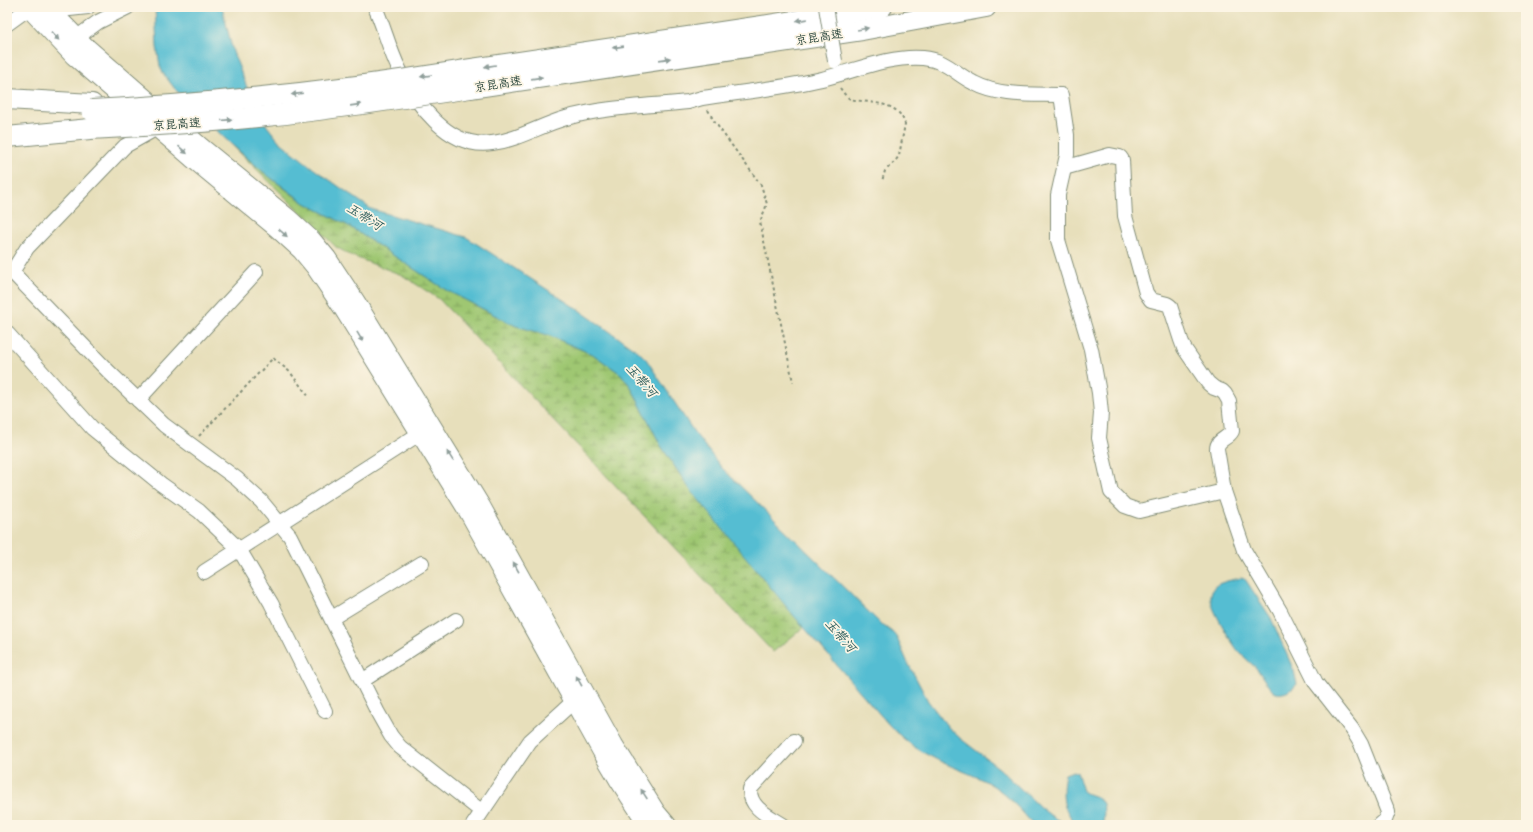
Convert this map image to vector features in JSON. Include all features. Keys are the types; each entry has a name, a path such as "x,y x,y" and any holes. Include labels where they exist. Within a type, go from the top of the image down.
{"highway":[{"name":"京昆高速","path":"7,111 91,114 172,125 257,118 362,104 468,79 768,25 882,7"},
{"name":"京昆高速","path":"7,130 165,102 184,105 322,91 468,79 855,31 986,7"},
{"path":"7,99 91,114"},
{"path":"7,137 91,114"}],"main road":[{"path":"28,7 74,56 157,128 278,229 301,250 316,267 477,527 618,779 648,825"},
{"path":"49,9 76,38 195,142 288,218 312,240 327,258 356,302 481,506 614,745 656,812 667,825"}],"street":[{"path":"7,24 28,7"},
{"path":"49,9 88,7"},
{"path":"76,38 98,22 128,7"},
{"path":"375,7 398,69 418,102 451,134 463,141 476,144 490,144 508,140 566,118 590,112 688,102 702,98 821,79 890,61 909,58 923,58 940,61 974,84 991,90 1061,95 1067,135 1067,155 1058,195 1058,240 1091,349 1101,413 1099,438 1111,492 1125,506 1139,511 1224,491"},
{"path":"826,7 836,75"},
{"path":"157,128 125,146 27,248 9,273 164,425 237,479 261,501 290,536 385,726 400,747 481,811"},
{"path":"1064,168 1110,155 1120,157 1122,160 1125,216 1146,293 1151,300 1170,306 1184,348 1208,383 1214,388 1222,391 1229,401 1232,431 1227,438 1219,441 1217,444 1224,491 1244,550 1280,611 1316,683 1352,729 1361,744 1388,812 1384,820 1379,825"},
{"path":"138,400 256,272"},
{"path":"7,333 92,428 161,484 200,511 239,549 271,603 326,711"},
{"path":"204,572 279,522 419,434"},
{"path":"332,618 422,563"},
{"path":"362,681 456,620"},
{"path":"472,825 530,741 574,701"},
{"path":"783,825 758,808 752,800 750,789 794,741"}],"path":[{"path":"836,75 838,84 846,96 865,102 890,106 898,111 904,120 905,124 898,156 885,171 882,180"},
{"path":"702,98 714,121 761,185 765,194 767,204 760,222 793,382"},
{"path":"191,445 273,358 290,372 309,397"}],"green space":[{"path":"232,145 293,195 347,225 446,290 516,326 548,335 594,355 621,374 631,387 661,446 689,488 804,627 773,652 439,299 402,275 352,256 336,247"}],"water":[{"name":"玉带河","path":"155,7 222,7 233,52 252,100 267,126 279,141 314,169 371,209 466,237 579,310 639,352 646,359 694,432 721,467 897,638 928,701 948,727 1000,769 1041,808 1054,818 1069,825 1034,825 998,789 977,777 924,753 909,743 890,726 794,616 689,488 661,446 631,387 621,374 594,355 548,335 516,326 446,290 347,225 305,203 267,175 232,145 191,106 175,89 163,73 160,66 157,47"},
{"path":"1241,578 1245,579 1271,618 1294,671 1297,684 1288,692 1276,693 1271,689 1257,669 1236,648 1212,605 1211,593 1216,585"},
{"path":"1073,771 1077,772 1083,791 1098,798 1103,803 1103,825 1069,825 1072,822 1064,803 1063,786 1065,774"}]}
